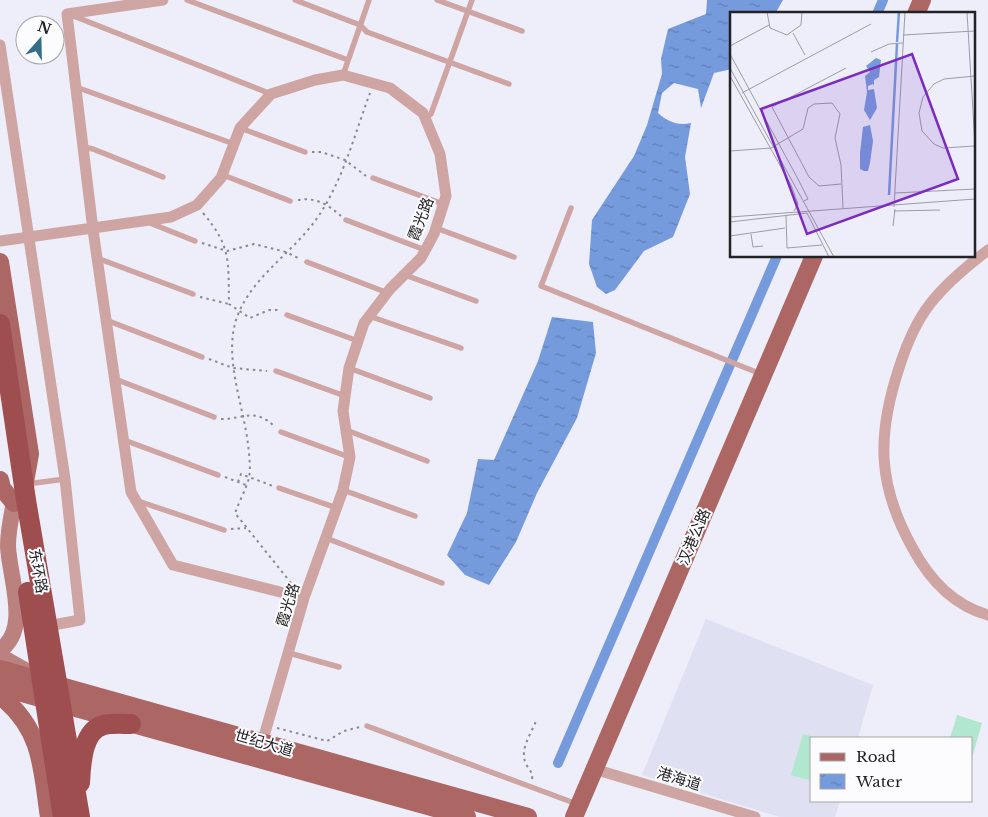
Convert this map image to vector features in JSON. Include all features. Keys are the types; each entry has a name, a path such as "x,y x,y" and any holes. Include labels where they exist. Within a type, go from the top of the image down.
{"highway":[{"name":"东环路","path":"0,324 48,626 52,692"},
{"name":"东环路","path":"0,408 10,504 52,692 74,815"},
{"path":"74,815 81,766 91,734 102,725 132,724"}],"main road":[{"path":"917,12 922,0"},
{"path":"926,12 931,0"},
{"name":"汉港公路","path":"767,376 813,258"},
{"name":"汉港公路","path":"580,812 767,376 821,258"},
{"path":"0,262 30,454 28,473 24,484"},
{"path":"0,480 10,504 8,544 16,621 10,640 0,650"},
{"path":"0,656 52,692 36,741"},
{"name":"世纪大道","path":"0,669 132,724 467,817"},
{"name":"世纪大道","path":"2,696 52,692 262,743 528,817"},
{"path":"2,696 24,720 36,741 49,817"}],"street":[{"path":"163,0 67,14 93,230 131,492 173,565 304,598"},
{"path":"0,45 65,479 80,620 48,626"},
{"path":"0,241 93,230 171,217 197,205 222,175 240,128 271,94 343,75"},
{"name":"霞光路","path":"262,743 304,598 343,490 350,457 344,411 345,396 349,368 364,323 426,250 436,228 446,196 440,154 422,113 390,88 343,75"},
{"path":"988,250 944,289 918,321 903,354 893,384 885,421 883,451 886,482 894,512 922,565 944,592 970,610 988,615"},
{"name":"港海道","path":"597,770 755,817"}],"lane":[{"path":"187,0 348,60"},
{"path":"295,0 360,25 367,32 510,84"},
{"path":"343,75 369,0"},
{"path":"437,0 522,31"},
{"path":"424,118 431,114 472,0"},
{"path":"67,14 271,94"},
{"path":"76,87 234,144"},
{"path":"240,128 305,152"},
{"path":"83,147 94,149 163,177"},
{"path":"222,175 290,201"},
{"path":"373,178 443,204"},
{"path":"571,208 541,286 767,376"},
{"path":"346,220 426,250"},
{"path":"146,221 195,241"},
{"path":"436,228 514,257"},
{"path":"97,258 193,294"},
{"path":"307,262 388,293"},
{"path":"405,274 476,301"},
{"path":"287,315 358,342"},
{"path":"369,316 461,348"},
{"path":"106,320 202,357"},
{"path":"349,368 430,398"},
{"path":"276,371 345,396"},
{"path":"114,379 214,417"},
{"path":"346,430 428,461"},
{"path":"281,432 350,457"},
{"path":"124,440 218,475"},
{"path":"24,484 65,479"},
{"path":"279,488 337,508"},
{"path":"343,490 415,516"},
{"path":"136,501 224,530"},
{"path":"326,538 442,583"},
{"path":"289,653 339,667"},
{"path":"367,726 531,787 580,812"}],"path":[{"path":"304,598 235,513 249,477 249,455 245,414 233,368 233,336 248,294 314,222 334,191 373,84"},
{"path":"305,152 321,152 345,160 360,174 373,178"},
{"path":"290,201 308,199 326,203 346,220"},
{"path":"197,205 215,227 227,251 229,304"},
{"path":"195,241 227,251 254,244 286,252 307,262"},
{"path":"193,294 229,304 250,318 269,310 279,310 287,315"},
{"path":"202,357 233,368 276,371"},
{"path":"214,417 223,420 245,414 258,416 270,422 281,432"},
{"path":"238,482 241,474 279,488"},
{"path":"218,475 246,485"},
{"path":"224,530 246,528"},
{"path":"531,787 533,775 526,765 523,751 536,721"},
{"path":"268,725 327,741 344,731 367,726"}],"shaded area":[{"path":"706,619 873,685 858,737 810,737 810,802 840,802 835,817 780,817 642,775"}],"green space":[{"path":"957,715 982,723 973,754 973,737 950,737"},
{"path":"803,734 814,737 810,737 810,780 791,775"}],"water":[{"path":"707,0 783,0 776,12 730,12 730,69 714,73 701,108 698,89 674,83 662,93 658,113 673,122 691,123 685,157 690,194 673,237 644,251 615,290 606,294 597,287 589,264 592,220 634,156 647,125 662,74 661,59 668,29 706,14"},
{"path":"552,317 593,322 596,353 577,418 537,493 516,542 489,585 465,575 447,555 467,513 478,459 494,460 538,361"}],"waterway":[{"path":"878,12 883,0"},
{"path":"558,763 776,258"}]}
